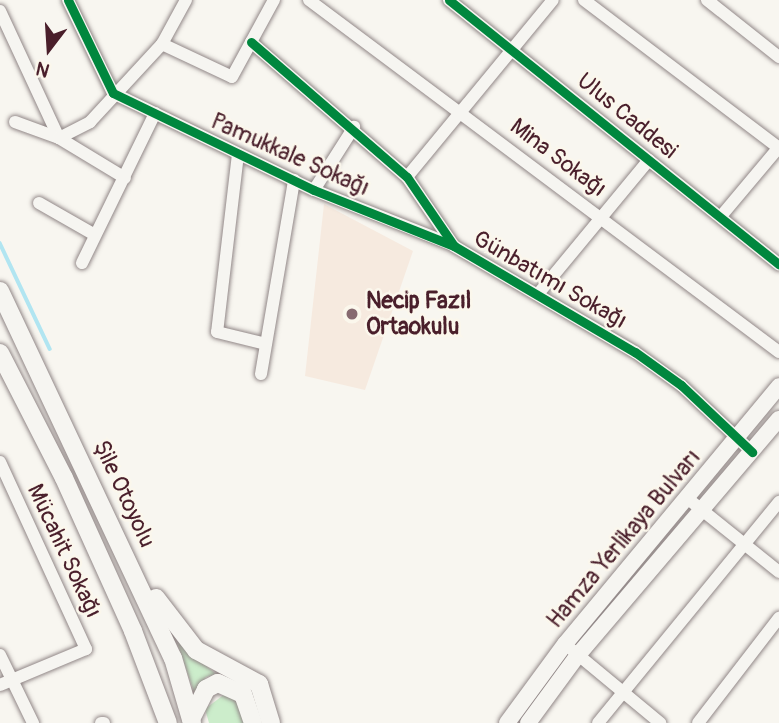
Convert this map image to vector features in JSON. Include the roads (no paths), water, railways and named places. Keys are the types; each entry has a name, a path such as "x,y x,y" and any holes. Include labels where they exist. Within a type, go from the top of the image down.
{"highway":[{"name":"Şile Otoyolu","path":"0,291 173,658 191,721"},
{"name":"Şile Otoyolu","path":"0,353 64,478 158,692 166,723"},
{"path":"110,522 168,618 196,650 259,684 271,723"},
{"path":"191,721 206,689 218,683 243,694 253,723"}],"main road":[{"name":"Hamza Yerlikaya Bulvarı","path":"507,723 565,644 779,386"},
{"name":"Hamza Yerlikaya Bulvarı","path":"528,723 578,655 779,419"}],"street":[{"path":"60,138 90,122 113,93 162,44 186,0"},
{"path":"162,44 232,77 274,0"},
{"name":"Mina Sokağı","path":"309,0 462,111 779,352"},
{"name":"Ulus Caddesi","path":"449,0 515,49 649,160 778,261"},
{"path":"407,177 553,0"},
{"path":"584,0 779,147 722,215"},
{"path":"708,0 779,57"},
{"path":"73,2 113,93"},
{"path":"0,11 60,138"},
{"name":"Günbatımı Sokağı","path":"251,42 354,127 407,177 454,246 653,365 752,452"},
{"name":"Pamukkale Sokağı","path":"113,93 314,190 454,246"},
{"path":"82,263 155,113"},
{"path":"15,122 60,138 125,177"},
{"path":"314,190 354,127"},
{"path":"239,154 217,332 266,344"},
{"path":"538,294 649,160"},
{"path":"261,374 294,180"},
{"path":"39,203 95,235"},
{"name":"Mücahit Sokağı","path":"0,461 6,489 86,649 6,683"},
{"path":"687,498 779,572"},
{"path":"598,723 779,502"},
{"path":"698,723 779,618"},
{"path":"565,644 660,723"},
{"path":"0,655 6,683 33,723"}],"waterway":[{"path":"0,243 50,349"}],"place":[{"name":"Necip Fazıl Ortaokulu","path":"352,314"}]}
